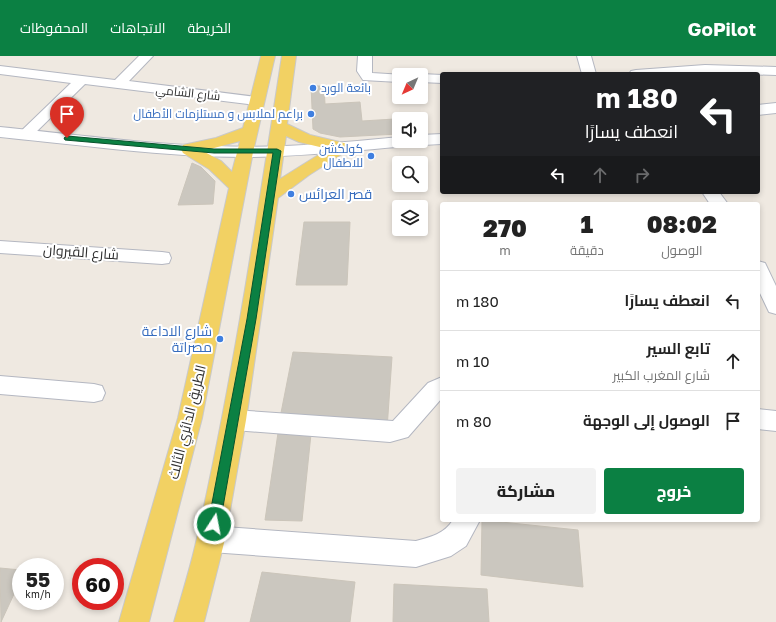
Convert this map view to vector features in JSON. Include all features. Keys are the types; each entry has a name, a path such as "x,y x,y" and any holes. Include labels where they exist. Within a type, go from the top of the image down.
{"main road":[{"name":"الطريق الدائري الثالث","path":"134,622 190,418 218,289 245,152 268,56"},
{"path":"189,622 211,539 234,420 277,151 289,56"},
{"path":"280,127 305,139 342,147"},
{"path":"189,149 209,146 250,131"},
{"path":"270,195 303,171 342,147"},
{"path":"189,149 215,165 238,187"}],"street":[{"path":"118,85 146,56"},
{"path":"365,56 364,71 368,77 392,78"},
{"path":"584,56 588,72"},
{"path":"0,70 12,61"},
{"path":"664,72 705,69 776,71"},
{"name":"شارع الشامي","path":"0,70 81,81 257,101"},
{"path":"428,78 440,78"},
{"path":"26,134 81,81"},
{"path":"760,110 776,108"},
{"path":"0,132 189,149 245,152 392,143"},
{"path":"428,139 440,138"},
{"name":"شارع القيروان","path":"0,247 162,258"},
{"path":"760,272 776,307"},
{"path":"0,385 94,393"},
{"path":"234,420 390,432 400,430 436,389 440,387"},
{"path":"760,419 776,421"},
{"path":"211,539 416,554 442,547 457,537 466,522"}],"building":[{"path":"311,86 324,86 325,104 360,102 362,121 392,119 392,134 340,137 320,133 313,129"},
{"path":"192,163 201,167 215,181 213,204 178,205"},
{"path":"304,222 350,222 347,285 296,285"},
{"path":"293,352 392,357 387,429 279,423"},
{"path":"278,433 311,434 302,521 265,520"},
{"path":"482,522 501,522 578,530 583,587 481,575"},
{"path":"0,568 12,569 12,598 1,622"},
{"path":"262,572 355,582 350,622 250,622"},
{"path":"394,584 487,589 489,622 393,622"}],"place":[{"name":"بائعة الورد","path":"313,88"},
{"name":"براعم لملابس و مستلزمات الأطفال","path":"311,114"},
{"name":"كولكشن للاطفال","path":"371,156"},
{"name":"قصر العرائس","path":"291,194"},
{"name":"شارع الاداعة مصراتة","path":"220,339"}],"route":[{"path":"67,138 108,143 214,151 277,151 234,420 214,524"}]}
